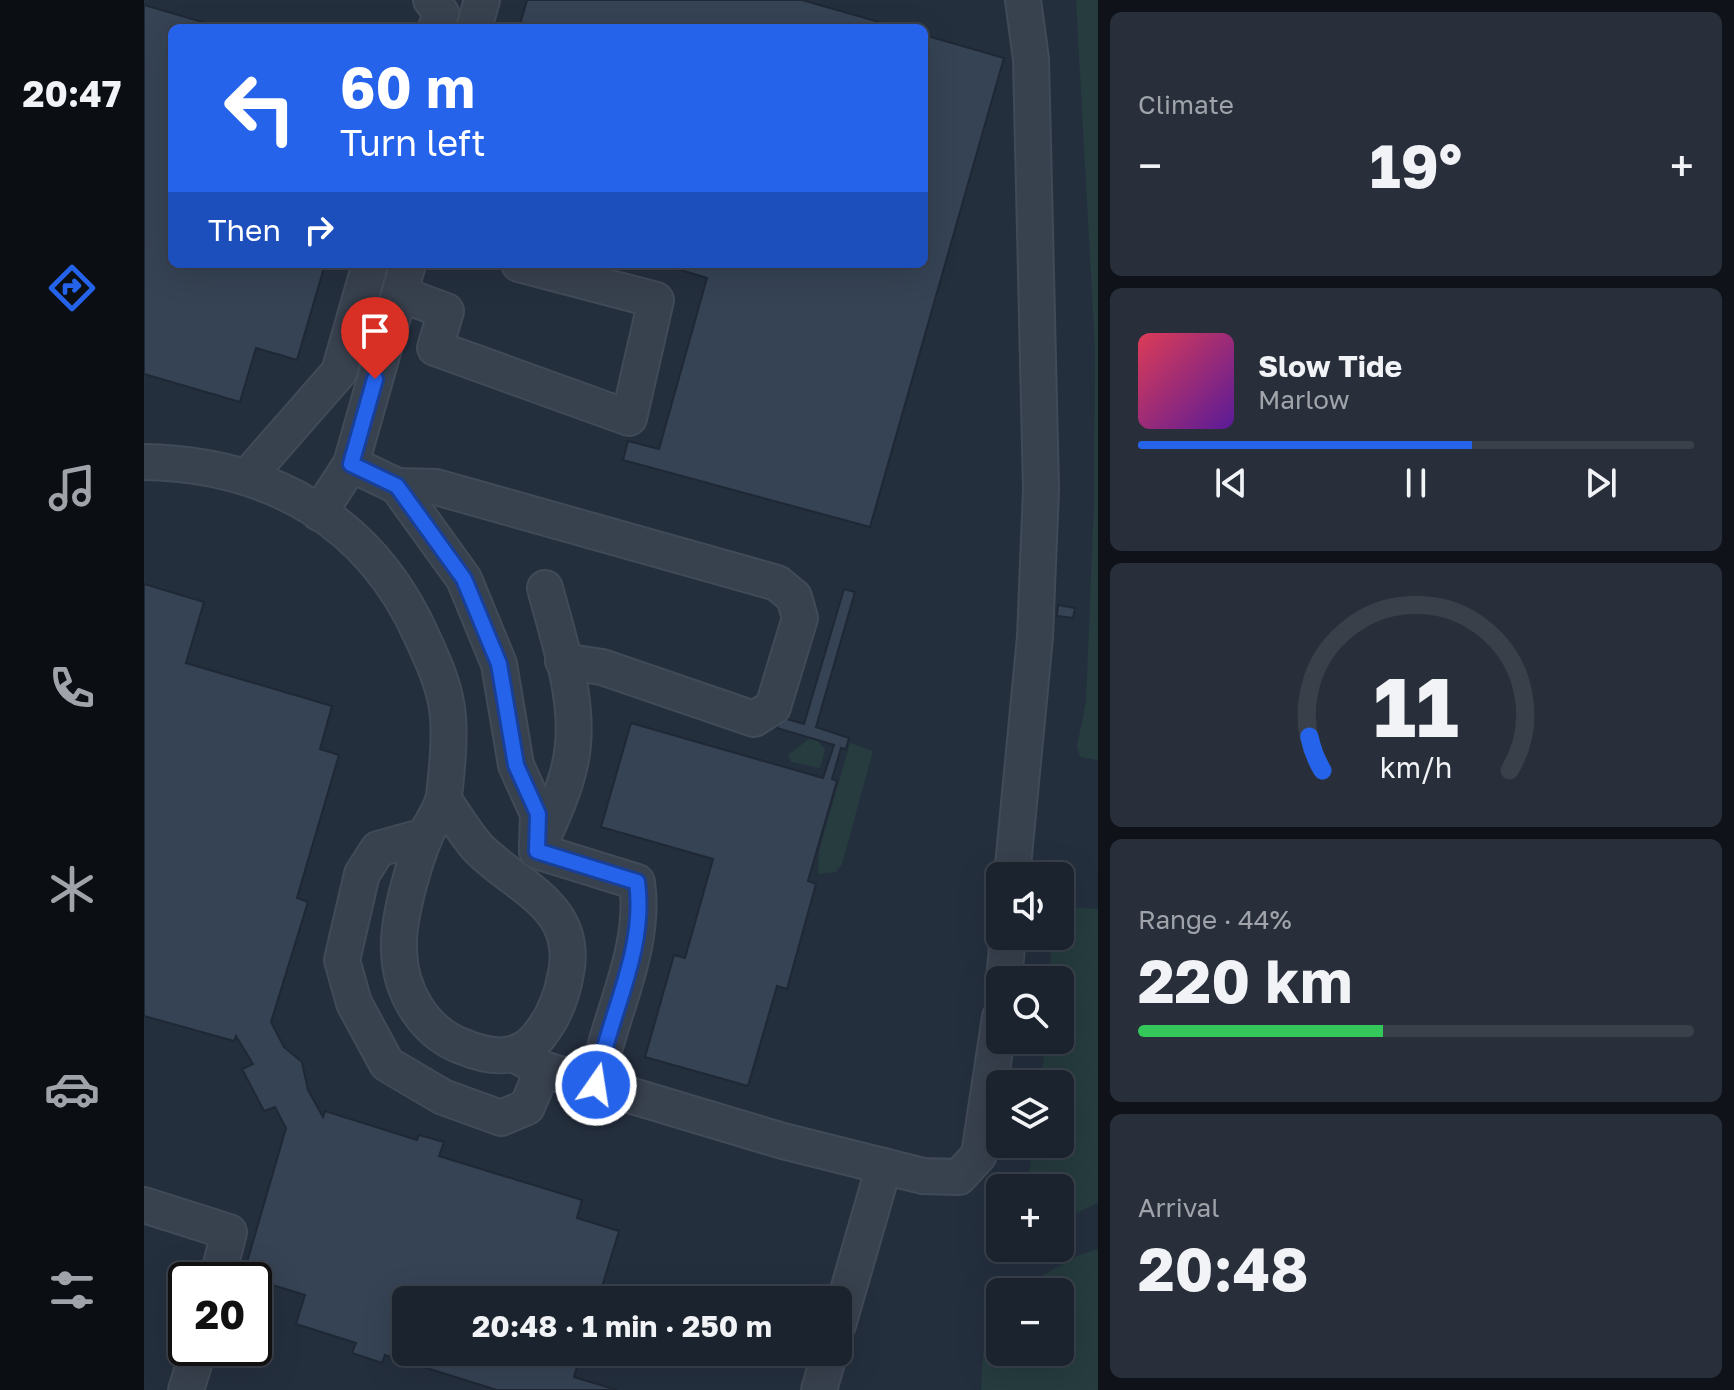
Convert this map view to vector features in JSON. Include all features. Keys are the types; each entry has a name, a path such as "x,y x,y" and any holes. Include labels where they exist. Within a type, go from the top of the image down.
{"street":[{"path":"431,0 441,13 437,24"},
{"path":"475,24 482,0"},
{"path":"1013,862 1035,637 1041,489 1031,59 1023,0"},
{"path":"248,476 339,372 369,268"},
{"path":"319,513 351,464 404,279 446,311 435,348 629,418 656,300 534,268"},
{"path":"144,462 192,463 248,476 319,513 374,561 416,624 439,675 448,717 444,800 425,836 401,929 399,950 411,999 423,1020 449,1041 487,1056 529,1062 783,1141 923,1176 959,1177 979,1155 994,1054"},
{"path":"351,464 397,486 436,487 777,583 794,597 800,618 773,707 754,719 602,667 563,661"},
{"path":"397,486 464,579 499,664 516,765 538,814 537,851"},
{"path":"518,880 537,851 570,765 575,729 563,661 545,588"},
{"path":"425,836 378,849 362,874 342,960 354,1003 387,1064 443,1097 501,1118 527,1107 529,1062 536,1041 552,1019 563,992 569,960 568,938 557,917 479,848 444,800"},
{"path":"537,851 637,882 640,903 626,977 596,1085"},
{"path":"849,1286 884,1166"},
{"path":"144,1205 229,1232 222,1262"},
{"path":"186,1390 193,1366"},
{"path":"819,1390 826,1366"}],"green space":[{"path":"1076,0 1098,0 1098,760 1080,757 1077,746 1086,702 1094,502 1095,348"},
{"path":"814,735 825,750 820,768 791,762 788,755"},
{"path":"850,743 873,751 842,864 836,872 818,874 819,851"},
{"path":"1074,907 1098,909 1098,1203 1074,1214 1074,1174 1029,1174 1031,1158 1074,1158 1074,1070 1042,1070 1044,1054 1074,1054 1074,966 1050,966 1051,950 1074,950"},
{"path":"1098,1249 1098,1390 981,1390 986,1342 986,1366 1074,1366 1074,1278 1038,1278 1066,1262 1074,1262 1077,1256"}],"building":[{"path":"527,0 802,0 886,24 520,24"},
{"path":"144,5 209,24 168,24 168,268 324,268 297,360 256,348 240,402 144,374"},
{"path":"928,36 1004,58 870,527 623,460 628,441 659,449 707,278 674,268 928,268"},
{"path":"144,584 204,602 186,663 332,706 320,749 339,755 297,898 308,902 271,1022 284,1047 302,1062 308,1090 323,1117 325,1111 417,1140 419,1135 444,1142 439,1156 582,1200 577,1218 619,1231 602,1286 392,1286 392,1357 385,1355 382,1363 352,1353 356,1343 296,1324 305,1295 272,1285 272,1262 247,1262 286,1128 275,1107 264,1111 242,1069 253,1064 236,1036 234,1041 144,1016"},
{"path":"844,589 855,592 816,727 849,738 846,749 841,748 832,779 837,781 808,881 816,884 787,989 777,986 748,1086 645,1057 674,955 685,958 713,859 601,827 631,723 823,778 834,745 777,728 780,717 804,724"},
{"path":"1058,605 1075,608 1073,618 1057,616"},
{"path":"420,1366 577,1366 574,1377 617,1390 497,1390"}],"route":[{"path":"375,379 351,464 397,486 464,579 499,664 516,765 538,814 537,851 637,882 640,903 626,977 600,1059 596,1085"}]}
